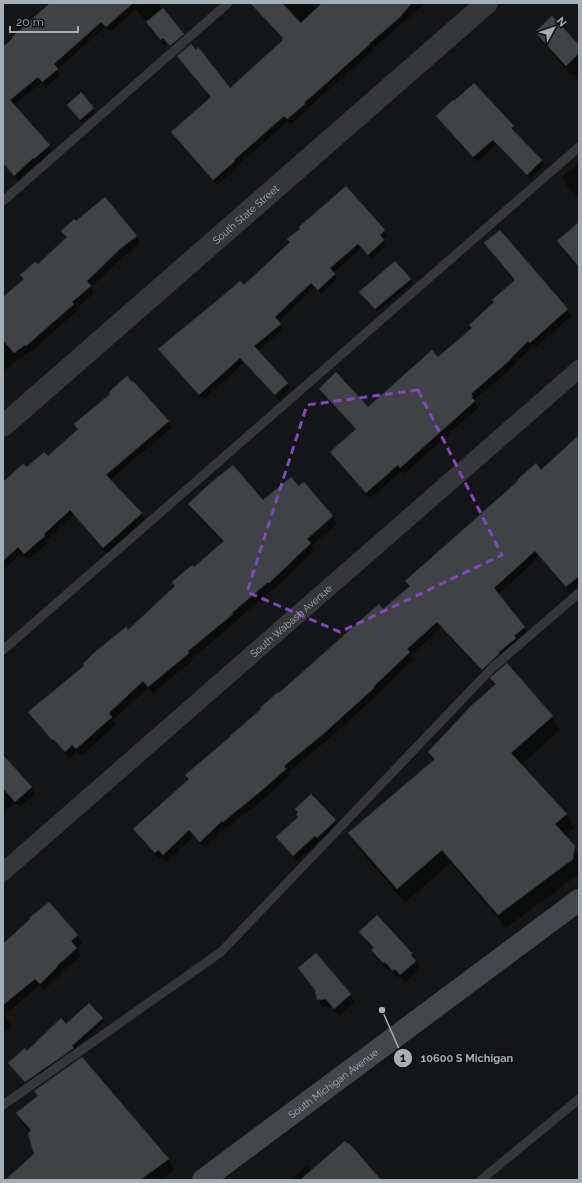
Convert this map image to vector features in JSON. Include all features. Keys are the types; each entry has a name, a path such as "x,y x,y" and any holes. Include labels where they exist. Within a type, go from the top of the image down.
{"main road":[{"name":"South Michigan Avenue","path":"203,1180 579,900"}],"street":[{"name":"South State Street","path":"3,426 487,3"},
{"name":"South Wabash Avenue","path":"3,872 579,369"}],"lane":[{"path":"3,201 228,3"},
{"path":"3,650 579,147"},
{"path":"3,1105 221,952 492,668 579,593"},
{"path":"481,1180 579,1099"}],"highlighted area":[{"path":"418,390 502,555 340,632 247,592 307,405"}],"building":[{"path":"50,3 133,3 106,27 101,22 54,64 58,69 42,82 38,77 10,100 50,145 34,159 33,158 14,176 3,163 3,47"},
{"path":"250,3 282,3 301,23 322,3 412,3 399,18 304,103 305,104 287,119 284,116 213,180 171,132 211,97 177,56 191,44 196,50 198,47 230,88 283,40 283,38"},
{"path":"163,8 184,34 170,46 163,38 161,40 146,22"},
{"path":"552,16 579,45 579,53 566,66 535,32"},
{"path":"474,83 514,126 511,128 542,160 527,175 493,140 473,157 436,116"},
{"path":"81,92 94,108 80,120 67,105"},
{"path":"346,186 385,230 380,235 384,240 368,255 358,244 330,268 335,274 318,290 311,283 275,317 281,324 254,346 288,383 275,395 240,358 199,395 158,349 240,281 244,285 290,242 287,239 300,229 299,227"},
{"path":"105,197 137,236 120,249 87,281 91,286 72,302 74,304 26,346 25,345 14,353 3,340 3,297 24,279 20,275 35,262 38,264 67,237 61,231 74,219 76,221"},
{"path":"579,222 579,267 557,241"},
{"path":"500,230 568,309 530,343 528,341 511,359 471,394 473,396 471,397 475,401 400,468 398,465 366,493 330,452 356,429 319,389 336,372 368,407 432,350 438,357 472,328 469,325 494,302 492,300 515,280 484,243"},
{"path":"395,261 411,279 375,309 359,292"},
{"path":"127,376 169,421 106,475 142,513 103,548 70,510 44,534 45,536 24,554 18,547 3,561 3,482 23,464 27,467 44,452 48,456 78,429 74,424 110,394 109,392"},
{"path":"579,435 579,576 566,587 535,551 494,588 525,627 514,636 516,638 498,653 499,654 482,670 437,622 407,649 410,652 373,687 374,688 322,735 284,766 286,769 223,822 222,821 200,842 189,830 163,855 158,850 155,853 133,829 189,779 185,775 230,737 261,709 260,708 278,692 279,693 379,604 383,609 410,586 405,581 518,481 517,480 536,463 541,470"},
{"path":"233,465 263,500 291,477 299,486 304,482 333,516 307,539 311,543 269,583 268,582 232,613 233,614 188,651 189,653 148,687 143,681 109,713 112,717 76,749 72,745 65,752 53,739 52,740 28,712 84,666 83,664 95,652 126,627 128,630 175,586 172,582 192,565 194,567 224,541 188,504"},
{"path":"507,663 553,716 511,753 567,814 555,824 575,846 573,859 498,915 442,850 397,889 348,833 435,759 428,752 471,706 496,684 490,678"},
{"path":"3,755 32,787 15,802 3,788"},
{"path":"311,794 336,820 317,838 315,836 293,856 276,837 298,817 296,814 298,812 295,809"},
{"path":"49,902 78,935 71,941 77,948 40,984 35,979 3,1005 3,944 30,919 29,918"},
{"path":"377,915 412,953 411,955 416,961 400,975 395,969 393,971 385,962 383,963 371,950 374,948 359,932"},
{"path":"316,953 351,994 334,1009 326,999 317,1000 315,990 298,968"},
{"path":"89,1003 103,1018 72,1046 74,1048 25,1082 8,1063 25,1048 27,1051 61,1018 66,1024"},
{"path":"82,1057 169,1159 140,1180 5,1180 34,1154 28,1134 31,1130 16,1113 38,1096 34,1091"},
{"path":"345,1141 348,1144 349,1143 381,1180 300,1180"}],"place":[{"name":"10600 S Michigan","path":"382,1010"}]}
